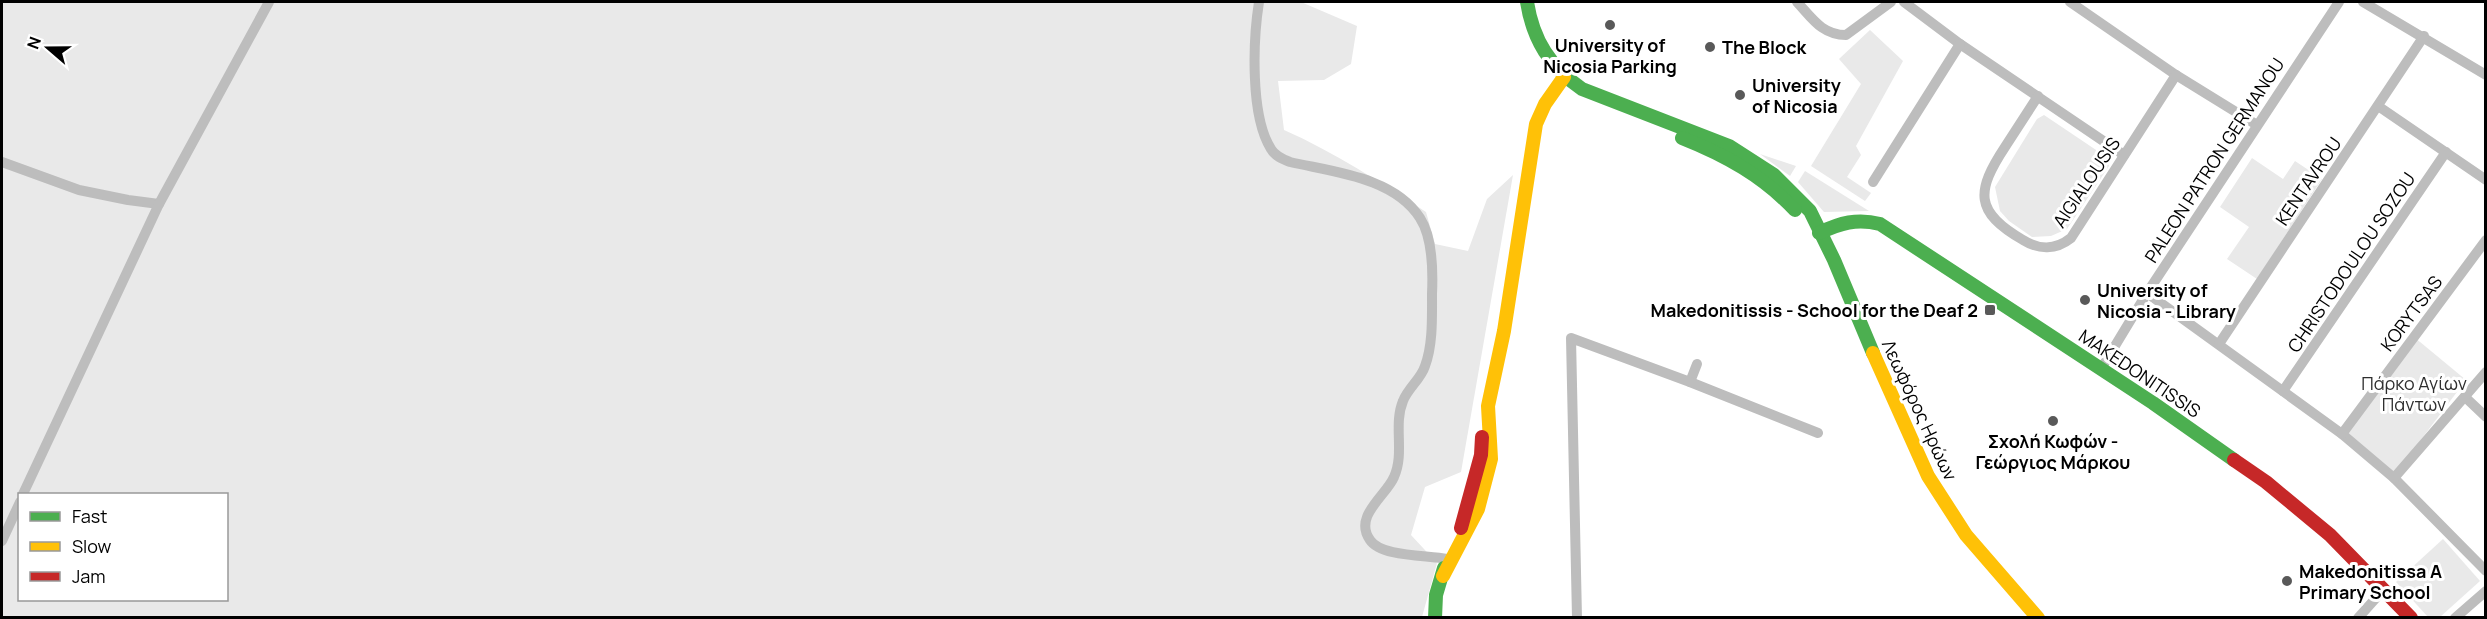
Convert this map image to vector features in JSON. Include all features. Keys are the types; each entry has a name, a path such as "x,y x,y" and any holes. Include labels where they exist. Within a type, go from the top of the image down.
{"main road":[{"name":"Λεωφόρος Ηρώων","path":"1518,2 1526,42 1539,64 1583,100 1728,158 1768,185 1818,231 1834,260 1905,428 1928,476 1966,535 2038,618"},
{"name":"Λεωφόρος Ηρώων","path":"1527,2 1530,21 1542,51 1561,81"},
{"path":"1443,576 1478,509 1491,459 1488,406 1507,309 1536,123 1541,111 1561,81"},
{"name":"MAKEDONITISSIS","path":"1818,231 1851,219 1870,220 1880,224 2212,443 2266,482 2330,536 2411,618"},
{"path":"1435,618 1436,595 1447,559 1465,519 1481,455 1483,416 1488,406"}],"street":[{"path":"24,493 159,204 269,2"},
{"path":"1259,2 1255,34 1256,82 1262,131 1272,150 1279,158 1290,162 1358,178 1386,189 1406,201 1421,220 1428,241 1433,286 1430,341 1425,367 1403,400 1395,476 1387,490 1368,512 1366,525 1368,538 1378,549 1392,553 1421,554 1447,559"},
{"path":"1797,2 1822,29 1846,36 1891,2"},
{"path":"1904,2 1960,44 2124,155"},
{"path":"2070,2 2176,75 2257,125"},
{"name":"PALEON PATRON GERMANOU","path":"2101,369 2147,293 2339,2"},
{"path":"2363,2 2424,36 2486,75"},
{"name":"KENTAVROU","path":"2219,344 2424,36"},
{"path":"1873,182 1960,44"},
{"name":"AIGIALOUSIS","path":"2038,96 1993,165 1984,185 1984,196 1989,213 1997,223 2025,242 2042,247 2052,247 2062,245 2071,238 2176,75"},
{"path":"2378,106 2486,180"},
{"name":"CHRISTODOULOU SOZOU","path":"2283,391 2446,152"},
{"path":"2,162 79,190 159,204"},
{"name":"KORYTSAS","path":"2342,434 2486,240"},
{"path":"2147,293 2342,434 2394,478 2486,571"},
{"path":"1577,618 1571,338 1818,433"},
{"path":"1690,382 1697,364"},
{"path":"2394,478 2486,372"},
{"path":"2465,397 2486,417"},
{"path":"2,541 18,506"},
{"path":"2358,618 2384,589"},
{"path":"2455,618 2486,591"}],"green space":[{"path":"2,2 1301,2 1357,26 1351,64 1324,80 1278,81 1284,130 1339,158 1426,212 1435,244 1468,251 1487,199 1513,175 1461,472 1425,487 1411,535 1437,563 1422,617 2,617"},
{"path":"1870,30 1903,61 1856,146 1861,155 1847,177 1871,193 1865,201 1811,166 1861,84 1839,59"},
{"path":"2044,115 2108,158 2109,166 2067,229 2051,236 2032,237 2009,221 2000,211 1995,187 2037,119"},
{"path":"1760,154 1796,166 1790,176"},
{"path":"2252,158 2283,179 2295,161 2322,179 2257,279 2227,259 2249,227 2220,207"},
{"path":"1805,171 1869,211 1824,212 1798,182"},
{"name":"Πάρκο Αγίων Πάντων","path":"2414,337 2466,380 2395,474 2342,434"},
{"path":"2443,539 2480,581 2440,617 2428,617 2396,582"}],"traffic: fast":[{"path":"1527,2 1534,29 1545,51 1552,62 1571,81 1582,89 1729,146 1774,175 1810,211 1834,260 1873,353"},
{"path":"1682,138 1743,168 1770,187 1795,210"},
{"path":"1819,233 1849,222 1864,221 1880,224 2153,403 2234,460"},
{"path":"1435,618 1436,595 1444,568"}],"traffic: slow":[{"path":"1443,576 1478,509 1491,459 1488,406 1504,331 1536,124 1545,104 1564,77"},
{"path":"1873,353 1928,476 1966,535 2038,618"}],"traffic: jam":[{"path":"1461,528 1481,455 1482,437"},
{"path":"2234,460 2266,482 2330,535 2411,618"}],"place":[{"name":"University of Nicosia Parking","path":"1610,25"},
{"name":"The Block","path":"1710,47"},
{"name":"University of Nicosia","path":"1740,95"},
{"name":"University of Nicosia - Library","path":"2085,300"},
{"name":"Makedonitissis - School for the Deaf 2","path":"1990,310"},
{"name":"Σχολή Κωφών - Γεώργιος Μάρκου","path":"2053,421"},
{"name":"Makedonitissa A Primary School","path":"2287,581"}]}
